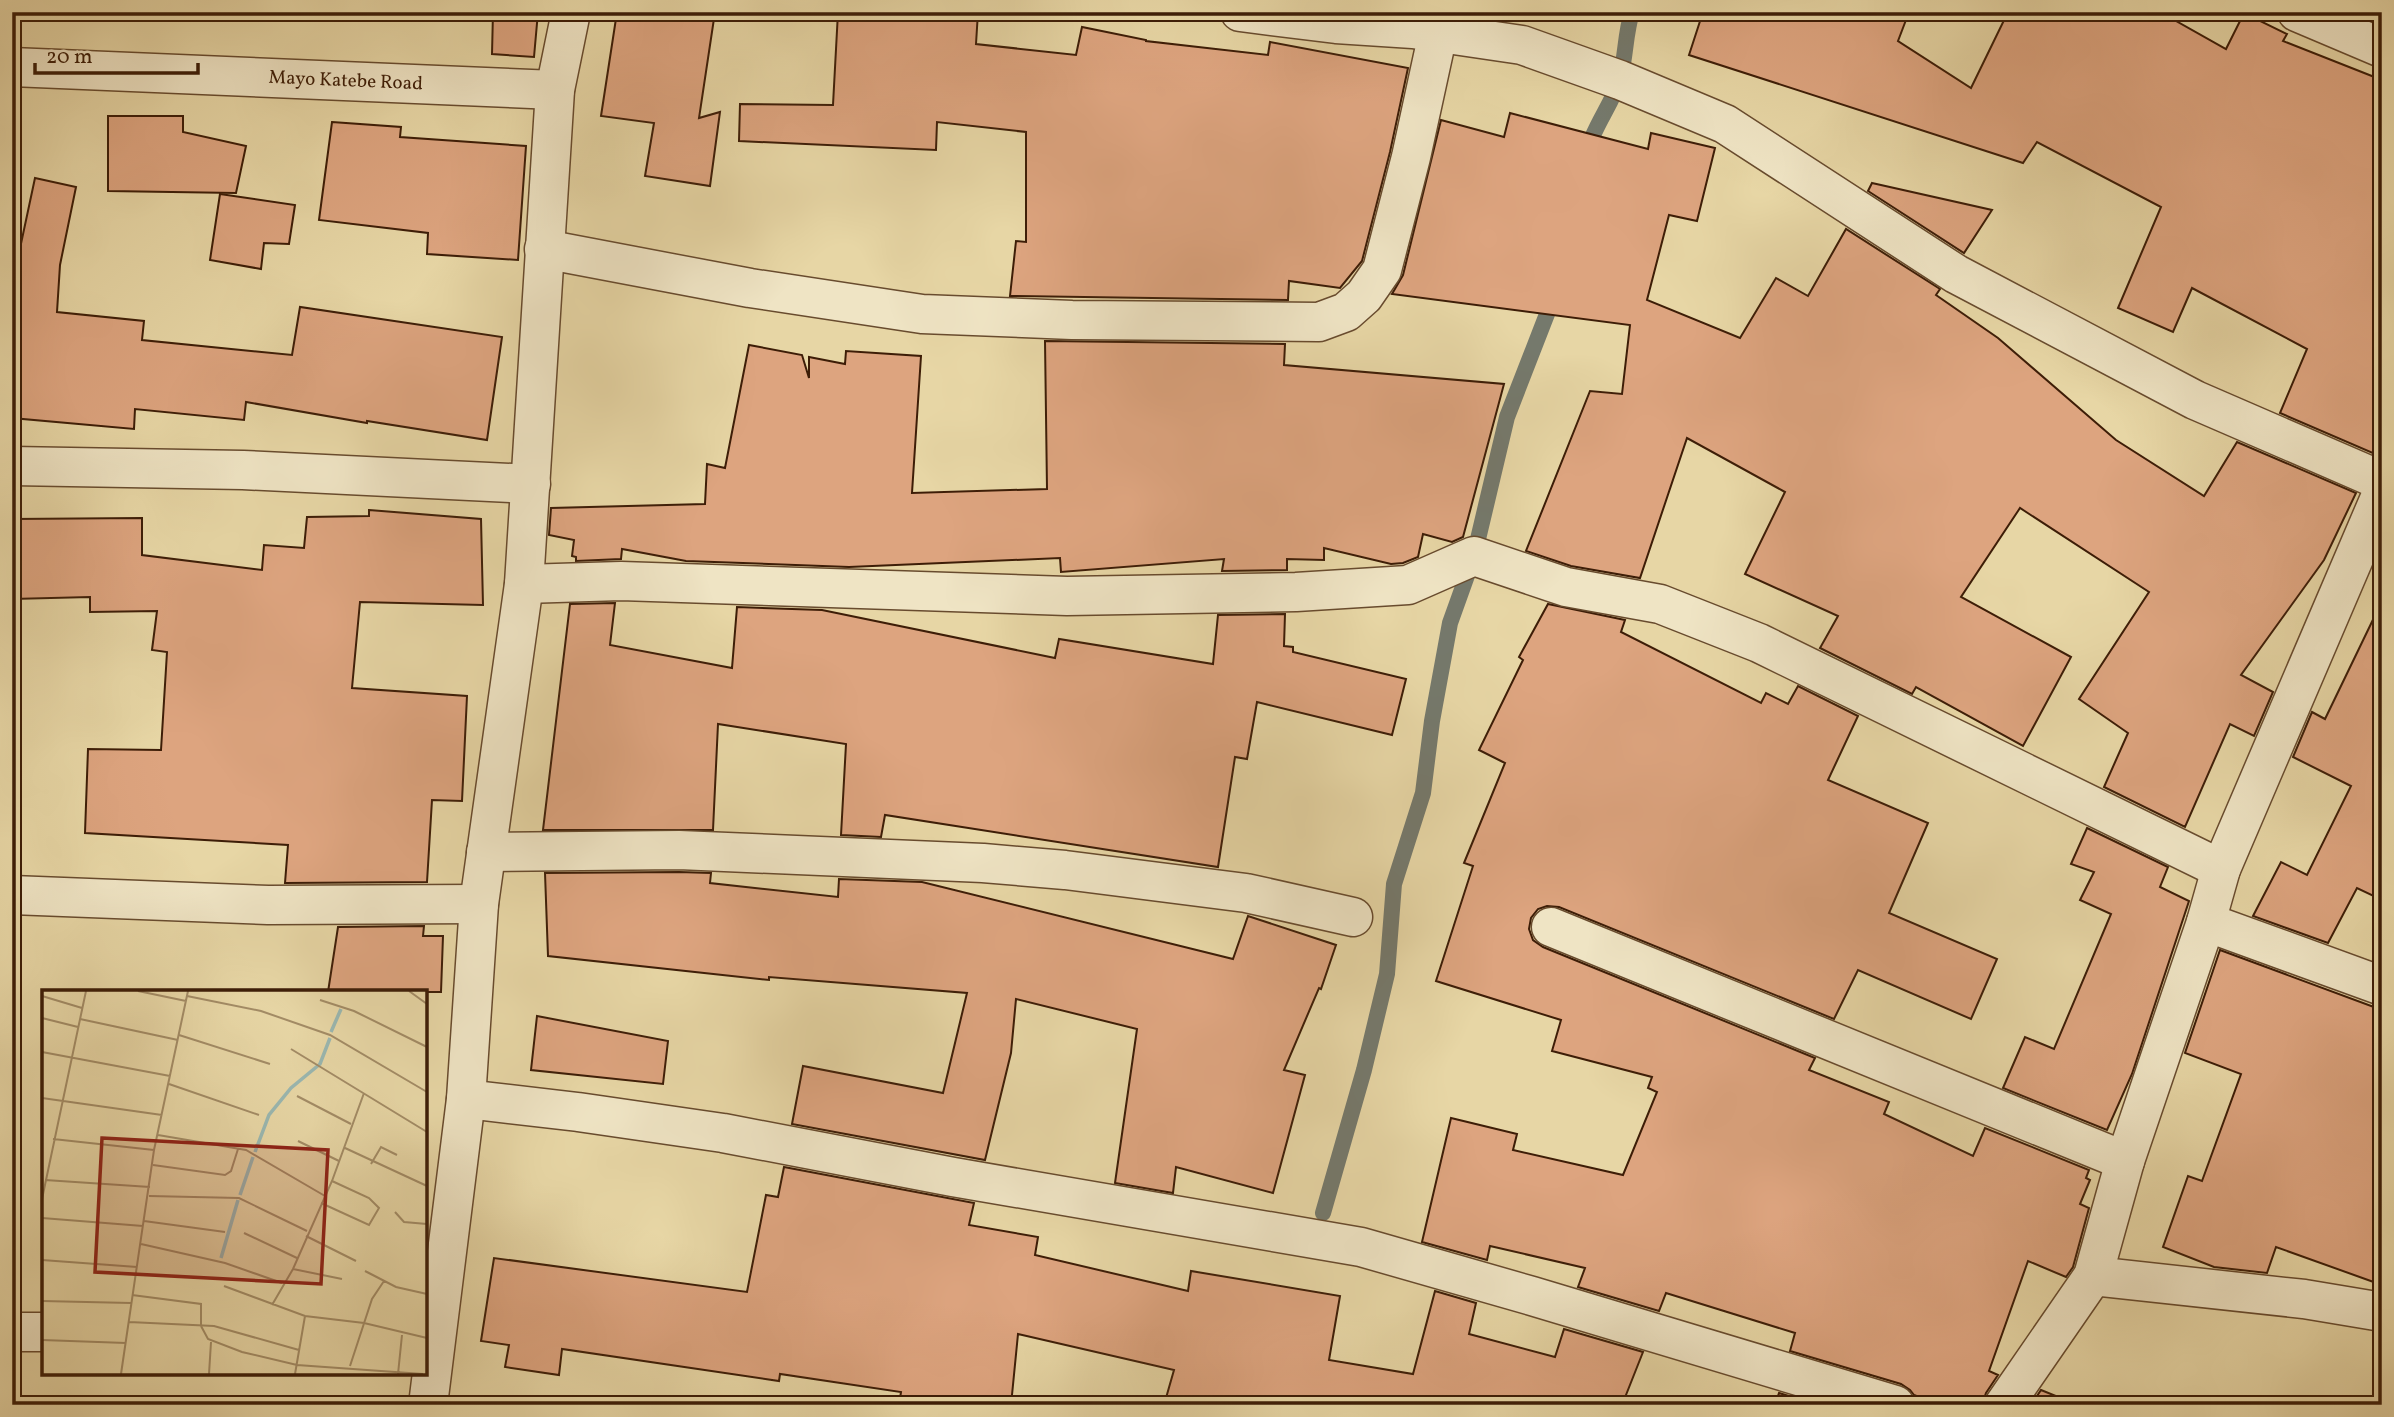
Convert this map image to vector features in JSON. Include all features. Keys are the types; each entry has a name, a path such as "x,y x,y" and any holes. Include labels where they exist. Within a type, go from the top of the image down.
{"street":[{"path":"428,1405 430,1338 466,1099 486,852 524,584 555,90 571,12"},
{"path":"1240,12 1336,24 1413,29 1522,45 1620,80 1725,124 1956,274 2195,400 2382,481"},
{"path":"2297,12 2382,48"},
{"path":"544,249 750,288 922,313 1072,320 1319,322 1346,312 1364,296 1382,270 1411,157 1438,33"},
{"name":"Mayo Katebe Road","path":"12,67 555,90"},
{"path":"12,466 243,470 531,484"},
{"path":"2004,1405 2093,1276 2124,1161 2206,922 2221,869 2366,570 2382,493"},
{"path":"524,584 621,581 1067,596 1296,592 1408,585 1474,556 1566,587 1660,604 1759,643 2221,869"},
{"path":"486,852 679,850 984,863 1065,870 1247,893 1353,917"},
{"path":"12,895 268,905 480,904"},
{"path":"2206,922 2382,986"},
{"path":"1551,927 2124,1161"},
{"path":"466,1099 723,1133 953,1177 1361,1247 1895,1405"},
{"path":"2093,1276 2304,1299 2382,1312"},
{"path":"12,1332 42,1332"}],"building":[{"path":"493,12 538,12 534,57 492,54"},
{"path":"617,12 715,12 699,118 720,112 710,186 645,176 654,123 601,116"},
{"path":"838,12 978,12 976,44 1076,55 1082,27 1146,41 1268,55 1270,42 1408,68 1362,261 1340,288 1289,281 1288,300 1010,296 1016,241 1026,242 1026,132 937,122 936,150 739,141 740,104 833,105"},
{"path":"1703,12 1909,12 1898,41 1971,88 2008,12 2160,12 2226,49 2244,13 2287,34 2283,41 2382,80 2382,439 2375,454 2280,413 2307,349 2192,288 2173,332 2118,308 2161,207 2037,142 2023,163 1689,55"},
{"path":"1510,113 1648,149 1651,133 1715,148 1697,221 1669,215 1647,300 1740,338 1776,278 1808,296 1846,229 1940,289 1936,295 1998,338 2116,440 2204,496 2237,442 2356,493 2324,560 2241,675 2273,692 2254,736 2230,724 2185,827 2104,787 2128,733 2079,699 2149,592 2020,508 1961,597 2071,657 2023,746 1916,687 1912,694 1820,648 1838,616 1745,574 1785,492 1687,438 1640,578 1571,566 1526,551 1590,391 1622,394 1630,325 1392,294 1403,275 1441,120 1504,137"},
{"path":"108,116 183,116 183,132 246,146 236,193 108,191"},
{"path":"332,122 401,127 400,137 526,146 518,260 427,254 428,233 319,220"},
{"path":"35,178 76,187 60,265 57,312 144,321 142,340 292,355 300,307 502,337 487,440 246,402 244,420 135,409 134,429 12,418 12,286"},
{"path":"1872,183 1992,210 1964,253 1868,191"},
{"path":"220,194 295,205 289,244 264,243 261,269 210,260"},
{"path":"1045,341 1285,344 1284,365 1504,384 1463,537 1452,542 1423,534 1418,557 1403,563 1391,564 1324,548 1324,560 1287,559 1287,570 1222,571 1224,559 1061,572 1060,558 849,567 686,561 622,549 621,559 576,561 576,557 572,556 574,540 549,535 551,508 705,504 707,464 725,468 749,345 802,355 809,378 809,357 845,364 846,351 921,356 912,493 1047,489"},
{"path":"369,510 481,519 483,605 360,602 352,688 467,696 462,801 432,800 427,882 285,883 288,845 85,833 88,749 161,750 167,652 152,650 157,611 90,612 90,597 12,599 12,519 142,518 142,555 262,570 264,545 304,548 307,517 369,516"},
{"path":"2382,601 2382,900 2357,888 2328,943 2253,916 2281,862 2307,875 2351,786 2293,757 2312,712 2325,719"},
{"path":"615,603 610,645 732,668 737,607 822,610 1055,658 1059,639 1213,664 1218,615 1285,614 1284,646 1293,647 1293,652 1406,679 1392,735 1257,702 1247,759 1235,757 1218,867 885,815 881,837 841,835 846,744 718,724 713,830 543,830 570,604"},
{"path":"1548,604 1625,620 1621,632 1761,703 1766,693 1788,704 1798,686 1858,716 1828,780 1928,823 1889,913 1997,959 1971,1019 1858,970 1834,1019 1559,907 1547,906 1538,909 1531,918 1529,929 1533,940 1543,947 1815,1058 1809,1070 1889,1102 1884,1114 1973,1156 1985,1128 2089,1170 2086,1178 2090,1180 2080,1204 2089,1208 2073,1267 2066,1277 2028,1261 1989,1371 1998,1375 1986,1393 1982,1405 1940,1405 1914,1395 1901,1384 1790,1351 1795,1333 1666,1293 1659,1311 1578,1287 1585,1268 1490,1246 1487,1260 1422,1242 1451,1118 1517,1134 1513,1150 1623,1175 1657,1092 1648,1088 1652,1077 1552,1051 1561,1020 1436,981 1473,866 1464,863 1505,763 1479,750 1523,660 1519,657"},
{"path":"2087,828 2168,867 2160,887 2189,901 2132,1074 2107,1130 2003,1088 2025,1037 2054,1049 2111,914 2080,900 2094,872 2071,864"},
{"path":"545,873 711,873 710,883 838,897 839,879 922,882 1233,959 1248,916 1336,945 1321,989 1319,988 1284,1070 1305,1075 1273,1193 1176,1167 1173,1193 1115,1183 1137,1029 1016,999 1011,1053 985,1160 792,1124 803,1066 943,1093 967,993 769,977 769,980 548,956"},
{"path":"424,926 423,936 443,936 441,992 328,990 338,927"},
{"path":"2220,950 2382,1010 2382,1285 2276,1247 2267,1273 2214,1267 2163,1247 2188,1176 2202,1181 2241,1074 2185,1053"},
{"path":"537,1016 668,1041 663,1084 531,1070"},
{"path":"784,1167 974,1203 969,1225 1038,1237 1035,1255 1188,1291 1191,1271 1340,1296 1329,1360 1413,1374 1435,1291 1476,1303 1469,1334 1555,1357 1564,1329 1643,1352 1622,1405 1164,1405 1174,1370 1018,1334 1011,1405 899,1405 901,1392 780,1374 779,1381 562,1349 559,1375 505,1367 509,1345 481,1341 494,1258 747,1292 766,1195 778,1197"},
{"path":"2041,1390 2066,1400 2065,1405 2031,1405"},
{"path":"1779,1393 1818,1405 1775,1405"}],"waterway":[{"path":"1586,155 1620,78 1632,12"},
{"path":"1323,1213 1364,1070 1387,974 1394,884 1423,793 1432,721 1450,623 1474,556 1507,417 1554,296"}]}
